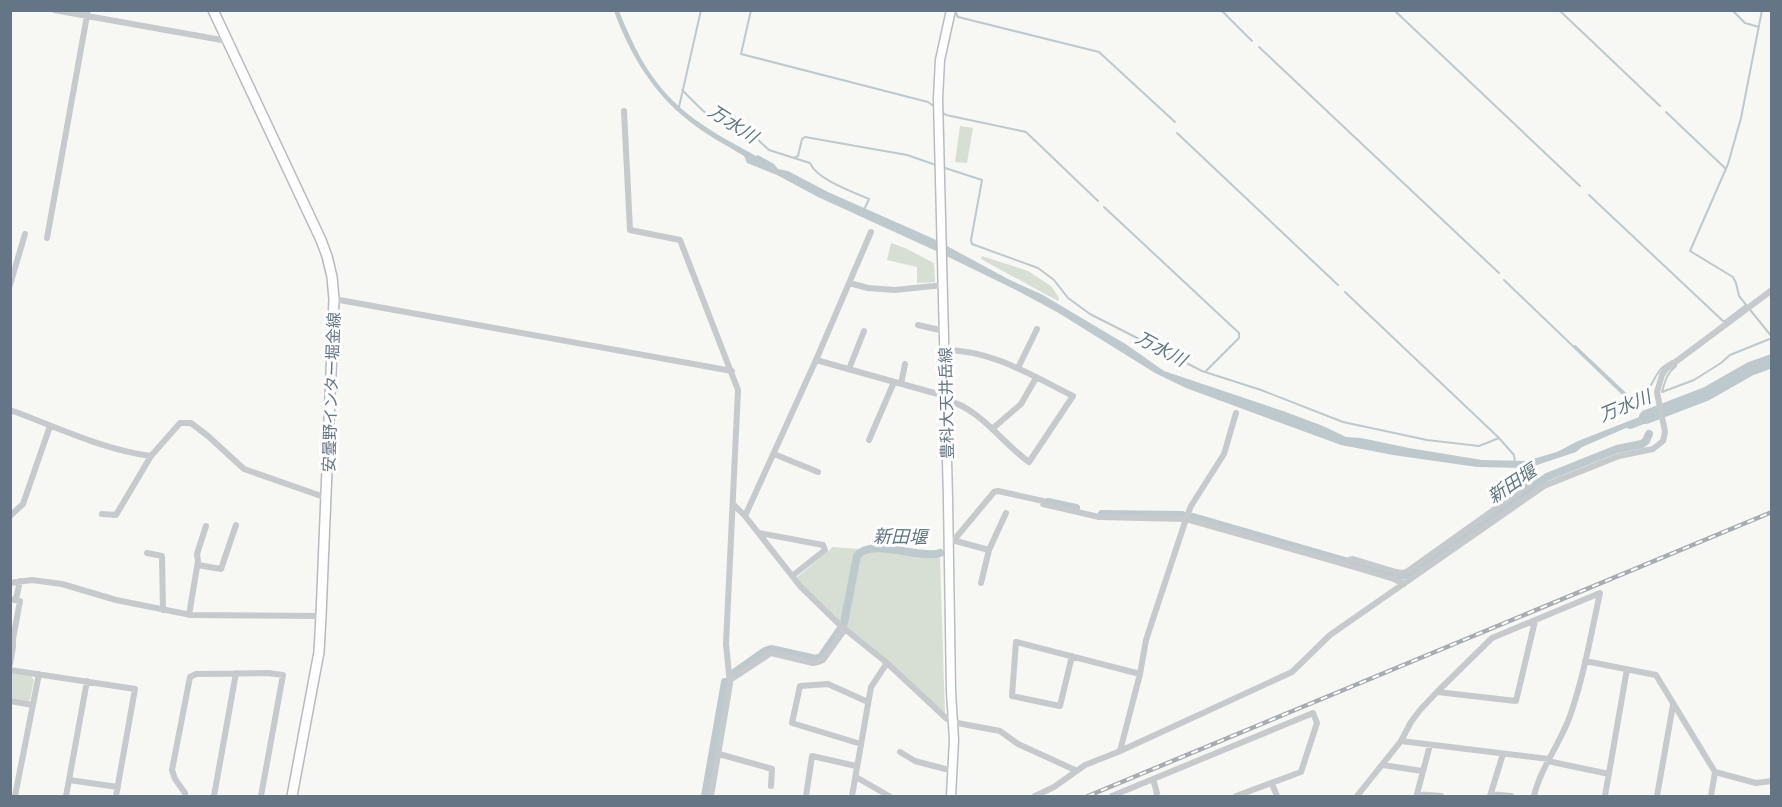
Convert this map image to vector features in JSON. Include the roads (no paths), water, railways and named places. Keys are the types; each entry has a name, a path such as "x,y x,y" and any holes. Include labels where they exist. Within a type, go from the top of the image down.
{"main road":[{"name":"安曇野インター堀金線","path":"213,10 321,240 332,277 334,298 319,652 292,796"},
{"name":"豊科大天井岳線","path":"951,10 938,79 945,398 952,540 953,771 951,796"}],"street":[{"path":"54,10 87,14 227,41"},
{"path":"47,238 87,14"},
{"path":"624,111 630,230 680,240 738,390 726,644 730,680 711,796"},
{"path":"745,516 871,232"},
{"path":"10,285 25,234"},
{"path":"849,284 894,290 943,285"},
{"path":"1035,796 1054,787 1075,770 1292,672 1330,635 1544,486 1618,456 1653,449 1663,441 1665,432 1657,392 1666,369 1772,290"},
{"path":"334,298 732,371"},
{"path":"918,325 944,331"},
{"path":"1018,368 1037,329"},
{"path":"849,369 864,331"},
{"path":"816,360 956,402 982,420 1029,462 1073,396 1001,360 962,351 944,350"},
{"path":"869,440 898,383 905,364"},
{"path":"992,429 1021,404 1036,378"},
{"path":"10,410 50,426 133,453 151,456"},
{"path":"1120,751 1140,674 1146,640 1186,519 1191,506 1224,454 1236,413"},
{"path":"102,514 116,515 151,456 180,423 191,423 244,469 327,498"},
{"path":"10,516 22,504 50,426"},
{"path":"774,454 818,472"},
{"path":"1395,576 1408,571 1530,484 1537,474"},
{"path":"989,550 952,540 994,492 998,491 1099,517 1186,519 1395,576 1404,584"},
{"path":"733,504 792,576 845,629 887,663 952,723 1000,731 1018,744 1075,770"},
{"path":"981,583 989,550 1006,513"},
{"path":"198,566 221,569 236,525"},
{"path":"189,615 198,566 196,554 206,526"},
{"path":"759,533 823,545 825,550 792,576"},
{"path":"147,553 162,556 163,610"},
{"path":"10,583 32,580 62,584 116,600 189,615 321,616"},
{"path":"10,664 20,601 13,599 20,581"},
{"path":"1358,796 1401,741 1411,722 1437,692 1492,639 1600,593 1570,717 1538,782 1534,796"},
{"path":"1437,692 1516,701 1535,621"},
{"path":"730,680 771,653 813,663 823,660 845,629"},
{"path":"1072,656 1060,706 1012,696 1016,642 1072,656 1140,674"},
{"path":"1585,661 1656,675 1715,772 1711,796"},
{"path":"852,796 868,702 872,687 887,663"},
{"path":"1605,796 1627,669"},
{"path":"10,670 135,689 116,796"},
{"path":"214,796 236,673"},
{"path":"187,795 175,779 172,770 190,676 268,673 283,675 261,796"},
{"path":"15,796 39,674"},
{"path":"66,796 87,681"},
{"path":"861,744 792,723 800,686 828,684 868,702"},
{"path":"10,701 33,705"},
{"path":"1657,796 1674,704"},
{"path":"1112,796 1313,713 1317,723 1301,772 1236,796"},
{"path":"1401,741 1549,759 1552,762 1608,774"},
{"path":"1430,745 1417,794 1441,796"},
{"path":"900,752 915,761 953,771"},
{"path":"718,754 772,769 771,786"},
{"path":"1503,754 1491,795 1511,796"},
{"path":"806,796 812,756 856,766"},
{"path":"1383,765 1422,771"},
{"path":"1715,772 1756,783 1772,782"},
{"path":"856,777 889,796"},
{"path":"1153,779 1156,796"},
{"path":"69,780 118,787"},
{"path":"1272,784 1277,796"}],"waterway":[{"path":"679,107 701,10"},
{"path":"751,10 741,54 928,102 935,107"},
{"path":"954,10 958,17 1099,52 1175,122"},
{"path":"1221,10 1252,41"},
{"path":"1394,10 1580,186"},
{"path":"1559,10 1660,106"},
{"path":"1732,10 1745,23 1759,27"},
{"path":"1762,10 1741,118 1728,164 1690,251 1733,277 1739,296 1772,337"},
{"path":"1259,47 1499,273"},
{"path":"682,90 704,112 717,121 756,138 769,150 794,158 798,156 802,139 805,137 907,155 936,165"},
{"path":"942,112 946,115 1026,132 1098,201"},
{"path":"1666,112 1726,169"},
{"path":"1177,133 1338,285"},
{"path":"794,158 810,163 827,180 869,199 864,210"},
{"path":"942,167 982,180 972,244 1038,268 1054,280 1068,298 1090,314 1202,371 1261,390 1343,422 1427,440 1479,446 1499,438"},
{"path":"1589,195 1723,321 1746,305"},
{"path":"1104,207 1239,333 1239,338 1206,371"},
{"path":"1504,280 1628,399"},
{"path":"1345,292 1498,437 1514,455 1515,463"},
{"path":"1675,365 1670,371 1662,392 1694,380 1730,355 1772,338"},
{"path":"1574,347 1629,397 1646,391 1661,369 1672,361"},
{"name":"万水川","path":"1646,417 1706,394 1750,369 1772,361"},
{"name":"新田堰","path":"1400,576 1409,574 1547,477 1617,449 1642,444 1649,434"},
{"name":"新田堰","path":"1048,502 1076,508"},
{"name":"新田堰","path":"1102,514 1182,515"},
{"name":"新田堰","path":"1193,517 1345,561"},
{"name":"新田堰","path":"844,623 857,556 873,548 921,554 940,553"},
{"name":"新田堰","path":"1352,563 1392,574"},
{"name":"新田堰","path":"734,673 771,649 816,659 821,657 839,631"},
{"name":"新田堰","path":"705,796 725,682"}],"railway":[{"path":"1088,796 1772,512"}]}
